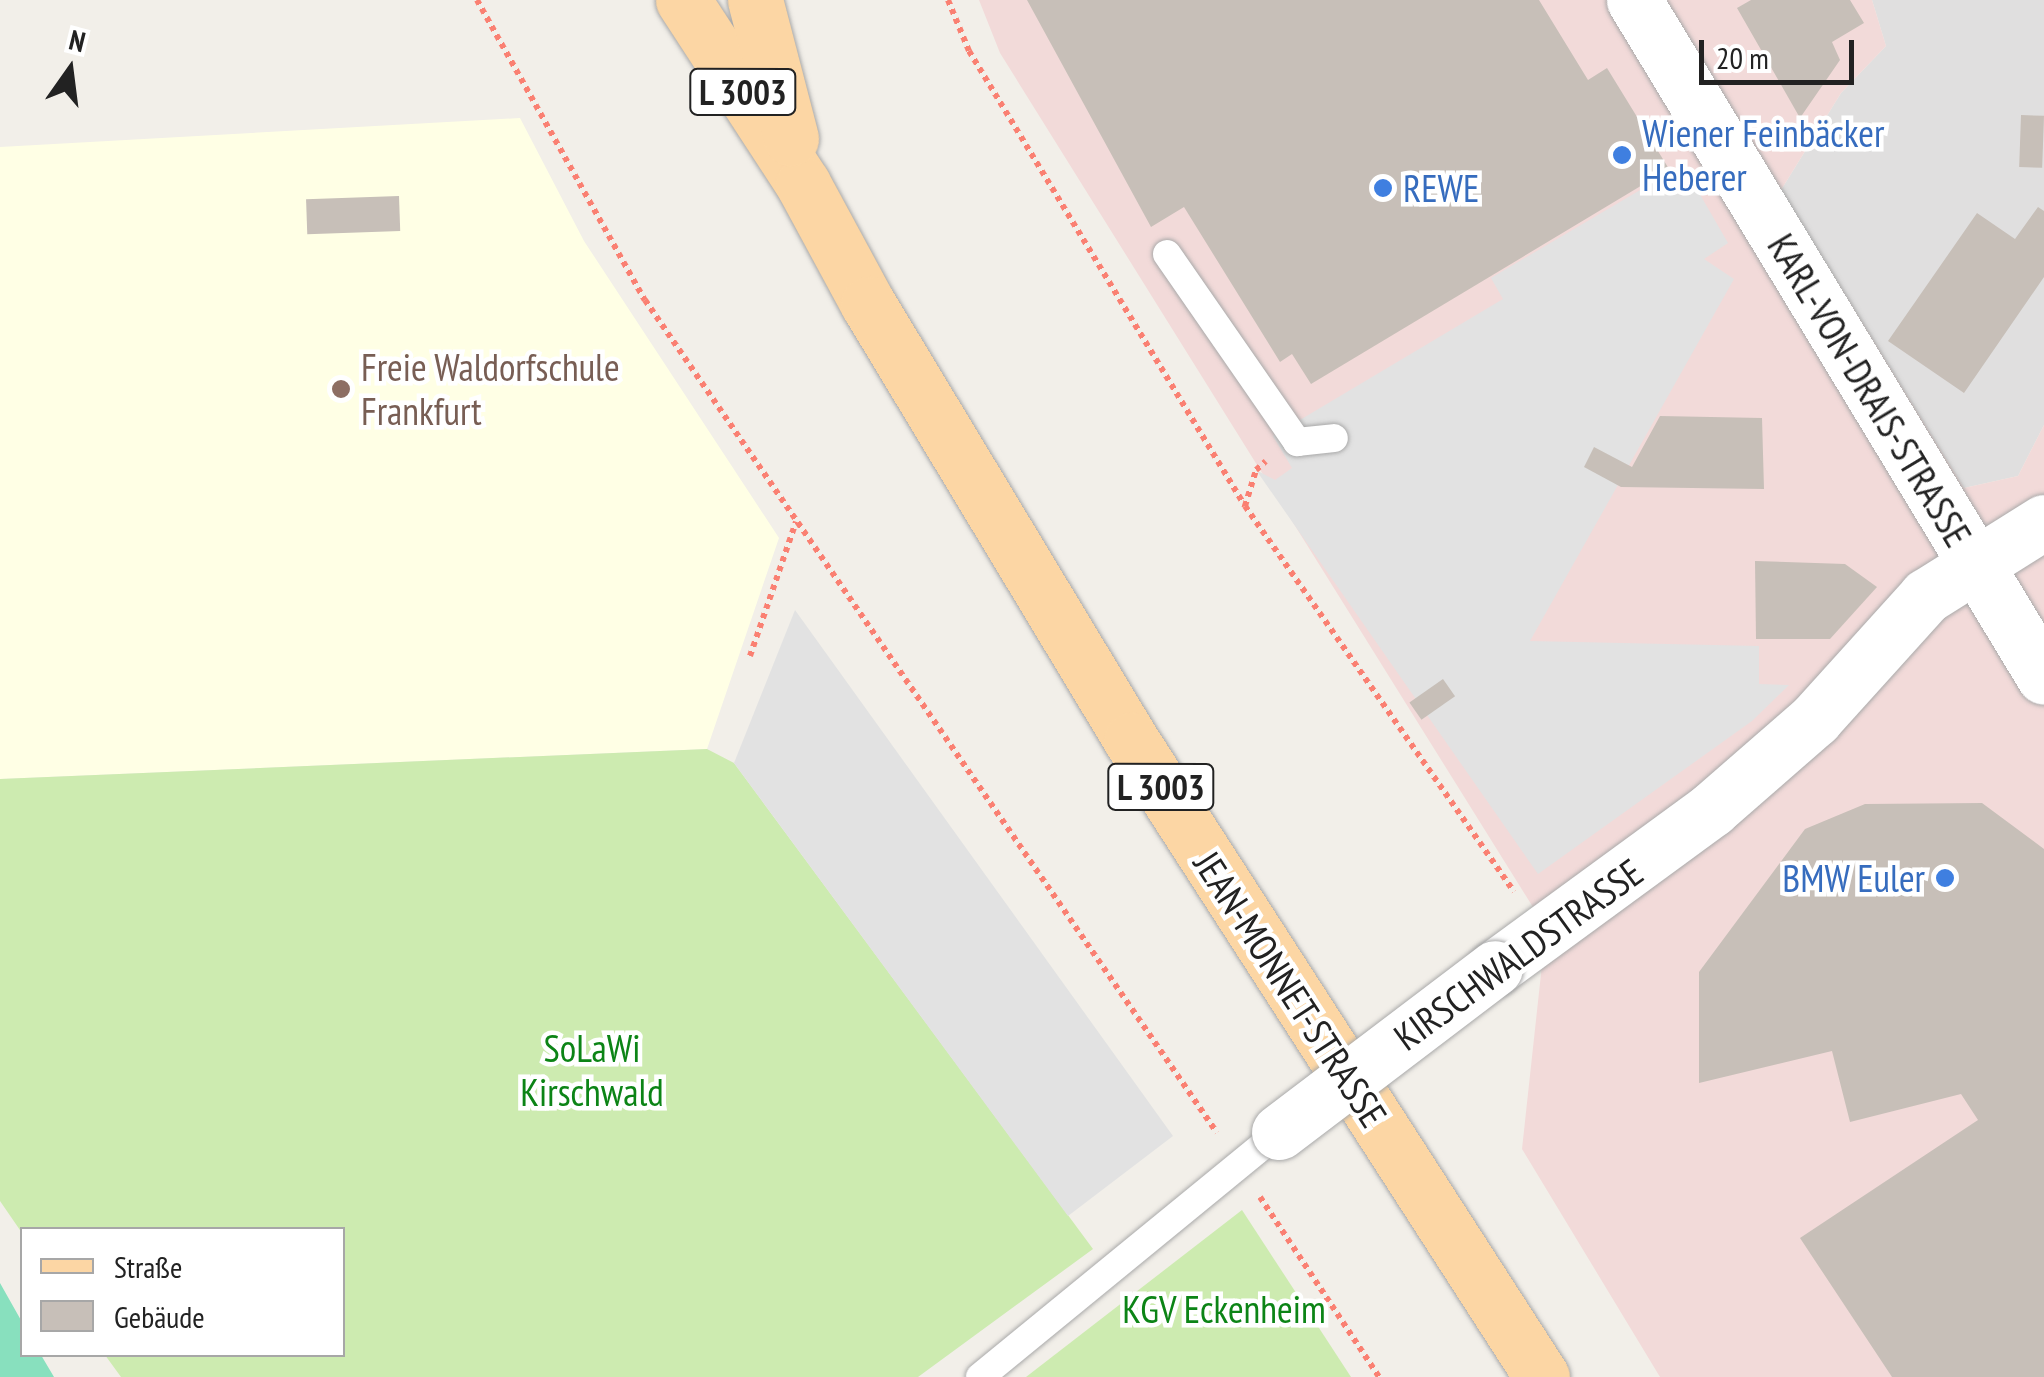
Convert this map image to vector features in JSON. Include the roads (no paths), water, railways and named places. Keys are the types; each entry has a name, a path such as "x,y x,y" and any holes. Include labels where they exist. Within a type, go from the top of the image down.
{"main road":[{"name":"JEAN-MONNET-STRASSE","path":"684,0 803,184 868,304 1130,740 1542,1377"},
{"name":"JEAN-MONNET-STRASSE","path":"755,0 803,184"}],"street":[{"name":"KARL-VON-DRAIS-STRASSE","path":"1634,0 2044,678"},
{"name":"KIRSCHWALDSTRASSE","path":"1258,1148 1712,809 1816,718 1926,596 2044,522"}],"lane":[{"path":"1166,254 1297,442 1334,438"},
{"name":"KIRSCHWALDSTRASSE","path":"980,1377 1258,1148"}],"place":[{"name":"Wiener Feinbäcker Heberer","path":"1622,155"},
{"name":"REWE","path":"1383,188"},
{"name":"Freie Waldorfschule Frankfurt","path":"341,389"},
{"name":"BMW Euler","path":"1945,878"}],"park label":[{"name":"SoLaWi Kirschwald","path":"592,1070"},
{"name":"KGV Eckenheim","path":"1224,1309"}]}
